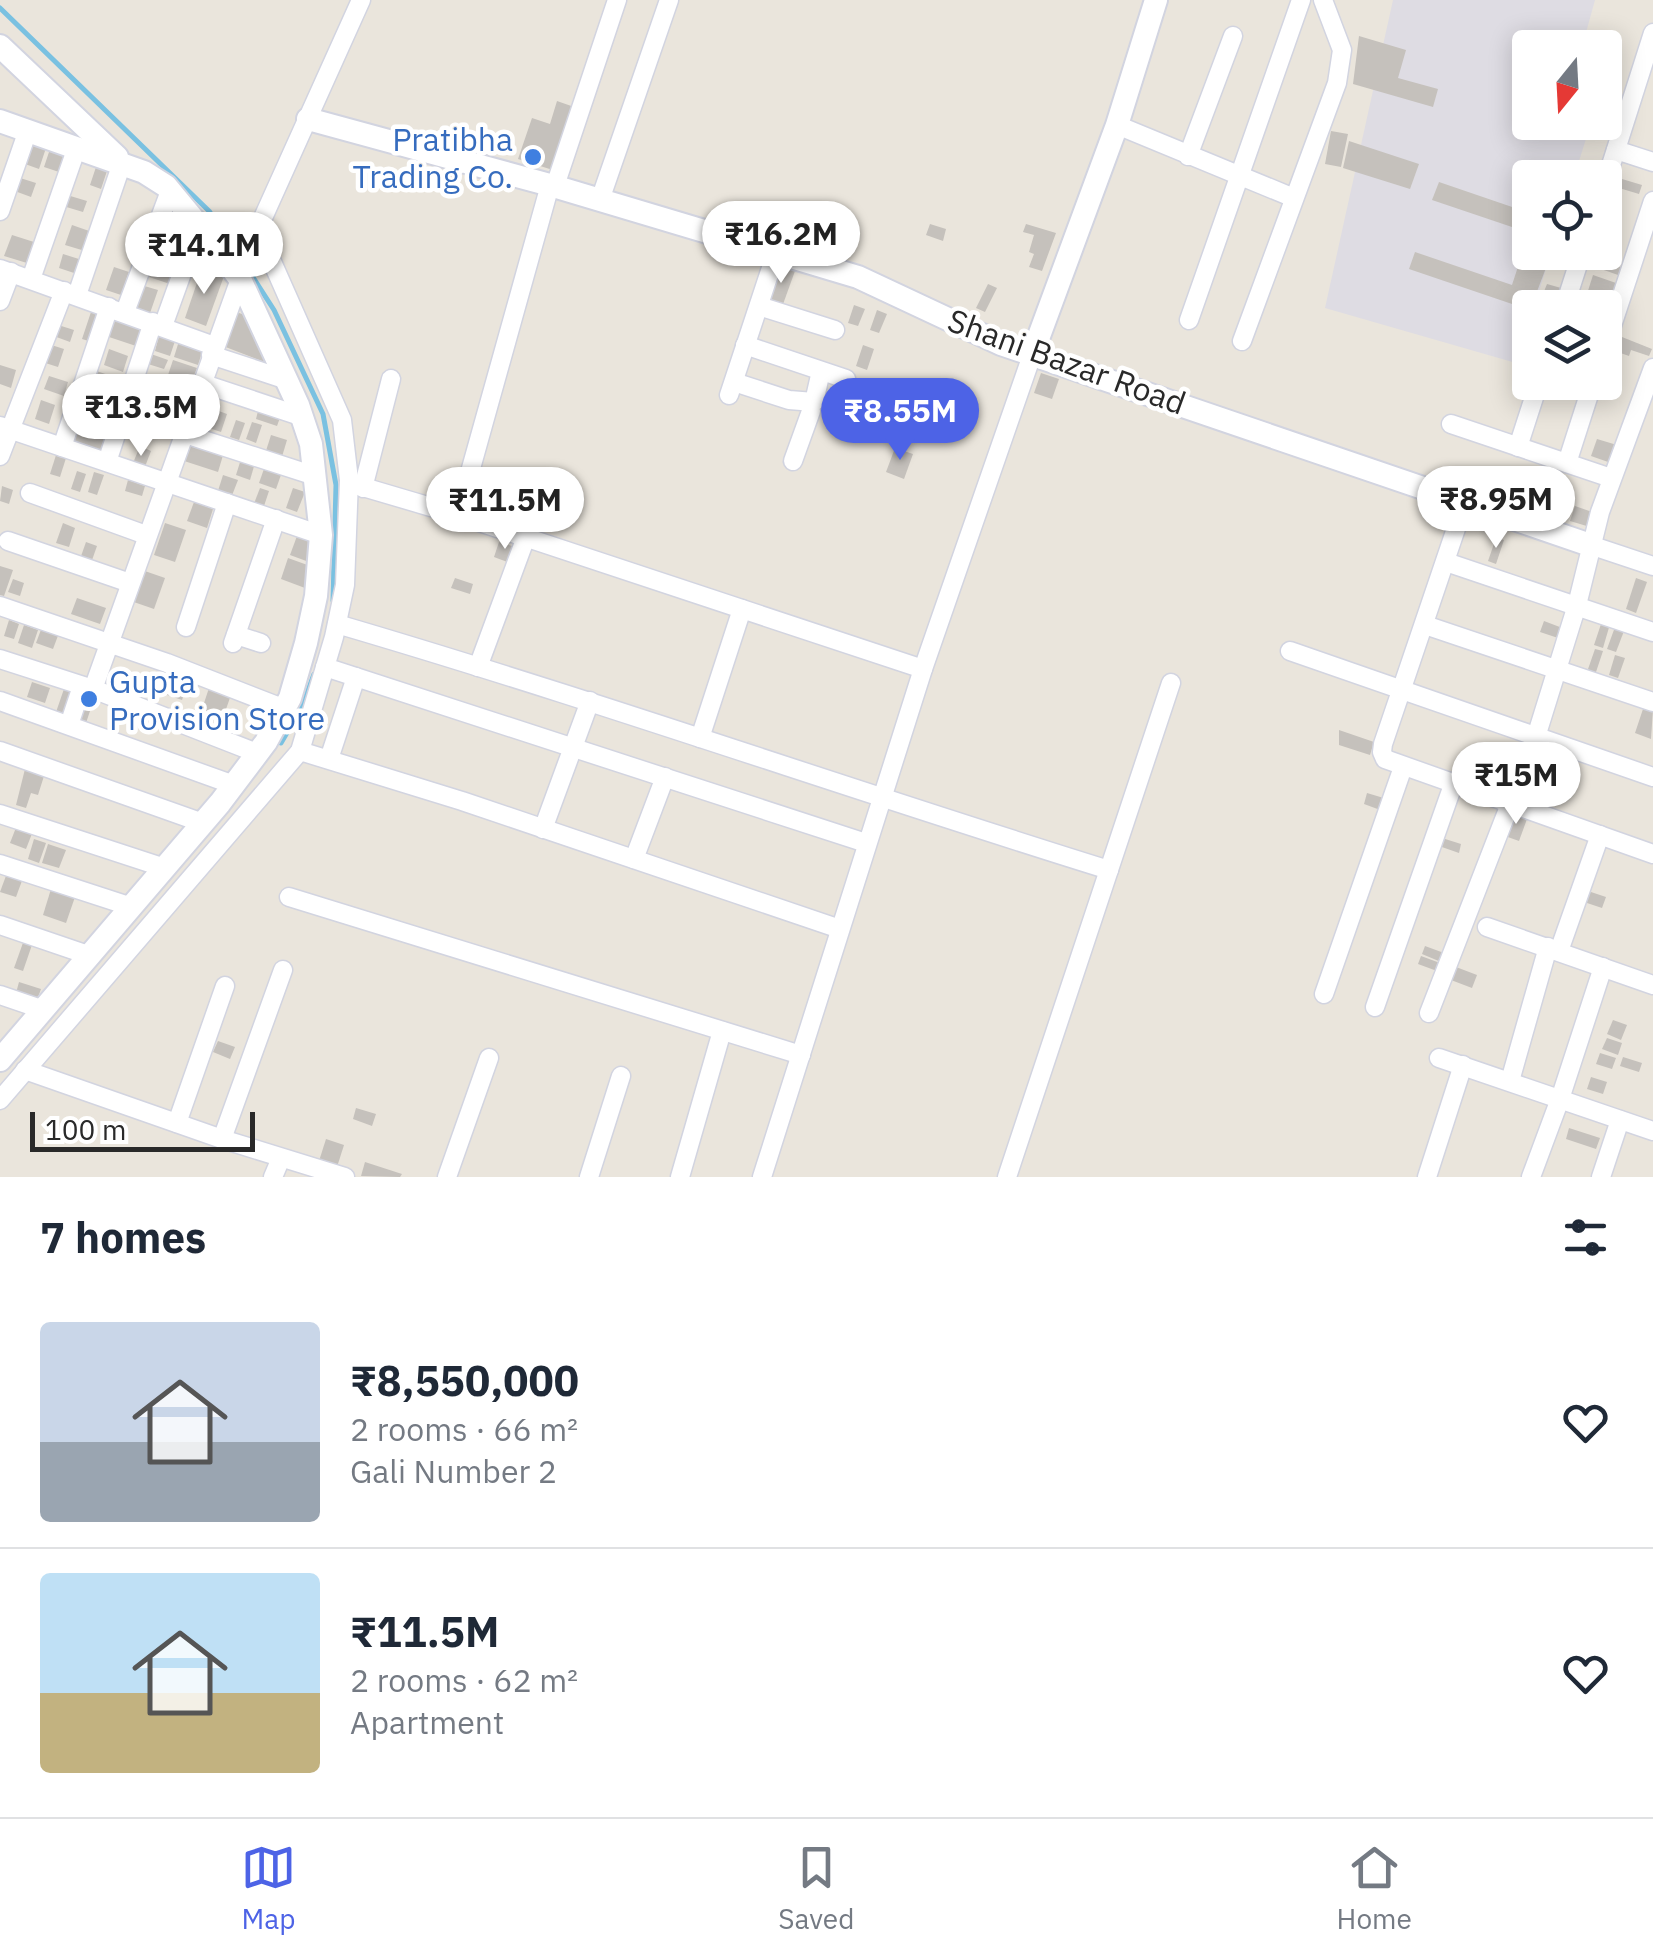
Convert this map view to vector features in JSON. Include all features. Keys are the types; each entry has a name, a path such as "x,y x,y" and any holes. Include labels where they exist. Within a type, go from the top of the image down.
{"street":[{"path":"69,725 108,644 249,253 361,0"},
{"path":"458,515 552,186 617,0"},
{"path":"600,200 669,0"},
{"path":"762,1177 922,669 1117,126 1156,0"},
{"path":"1189,320 1301,0"},
{"path":"1242,342 1341,64 1340,40 1323,0"},
{"path":"1613,160 1653,33"},
{"path":"1188,156 1233,36"},
{"path":"0,46 122,162"},
{"name":"Shani Bazar Road","path":"308,119 858,277 1001,344 1593,546"},
{"path":"0,120 122,162 155,178 200,226 249,253 342,420 356,484"},
{"path":"1117,126 1294,198"},
{"path":"0,211 28,130"},
{"path":"31,280 77,147"},
{"path":"1616,150 1653,162"},
{"path":"0,456 4,427 71,293 122,162"},
{"path":"62,447 170,191"},
{"path":"1622,295 1653,201"},
{"path":"107,462 158,324 200,226"},
{"path":"776,252 732,388 814,402 821,371"},
{"path":"2,1056 91,956 258,753 284,708 311,622 321,535 311,444 287,380 249,253"},
{"path":"0,301 5,270 158,324 287,380"},
{"path":"759,306 835,330"},
{"path":"745,344 846,379"},
{"path":"1429,1013 1536,737 1611,478 1653,368"},
{"path":"0,1100 300,751 337,624 356,484 391,379"},
{"path":"200,383 302,417"},
{"path":"1518,447 1533,400"},
{"path":"1567,463 1588,400"},
{"path":"793,462 811,411"},
{"path":"1451,424 1611,478"},
{"path":"4,427 321,535"},
{"path":"182,433 315,476"},
{"path":"356,484 922,669"},
{"path":"30,493 146,535"},
{"path":"1465,502 1382,752 1386,760 1653,854"},
{"path":"186,627 228,503"},
{"path":"262,643 234,639 276,520"},
{"path":"478,667 526,537"},
{"path":"8,541 130,583"},
{"path":"1593,546 1653,566"},
{"path":"1446,562 1653,632"},
{"path":"0,606 284,708"},
{"path":"700,738 742,610"},
{"path":"337,624 590,701 880,799 1109,870"},
{"path":"1425,625 1653,702"},
{"path":"1290,651 1653,777"},
{"path":"0,659 258,753"},
{"path":"325,667 866,843"},
{"path":"329,759 356,677"},
{"path":"1008,1177 1171,683"},
{"path":"0,701 231,788"},
{"path":"543,828 590,701"},
{"path":"0,714 231,788"},
{"path":"0,751 202,823"},
{"path":"300,751 840,928"},
{"path":"1324,994 1403,768"},
{"path":"634,859 665,777"},
{"path":"1374,1007 1453,785"},
{"path":"0,814 165,868"},
{"path":"1510,1080 1553,949 1600,835"},
{"path":"0,864 132,907"},
{"path":"289,897 801,1055"},
{"path":"0,925 91,956"},
{"path":"1487,927 1652,981"},
{"path":"1531,1177 1602,966"},
{"path":"222,1139 284,970"},
{"path":"177,1123 226,986"},
{"path":"0,995 44,1010"},
{"path":"680,1177 722,1031"},
{"path":"447,1177 489,1058"},
{"path":"1440,1058 1653,1131"},
{"path":"1427,1177 1463,1065"},
{"path":"25,1070 222,1139 346,1177"},
{"path":"589,1177 621,1076"},
{"path":"1601,1177 1620,1120"},
{"path":"273,1177 281,1158"}],"shaded area":[{"path":"1393,0 1595,0 1587,30 1512,30 1512,140 1586,140 1579,160 1512,160 1512,270 1546,270 1539,290 1512,290 1512,362 1325,308"}],"building":[{"path":"1359,36 1406,50 1398,78 1438,89 1433,107 1353,84"},
{"path":"557,101 577,108 556,171 518,159 532,118 550,124"},
{"path":"1331,131 1348,134 1341,167 1325,164"},
{"path":"1349,141 1419,164 1410,189 1343,168"},
{"path":"32,143 46,148 39,169 25,164"},
{"path":"50,149 71,156 65,174 44,167"},
{"path":"97,164 108,168 101,189 90,185"},
{"path":"17,177 36,183 31,197 12,190"},
{"path":"1622,179 1642,185 1639,194 1622,189"},
{"path":"1439,182 1512,207 1512,227 1432,200"},
{"path":"67,195 87,201 83,212 63,206"},
{"path":"930,224 946,229 943,241 926,235"},
{"path":"1026,224 1056,233 1042,271 1029,267 1034,235 1023,232"},
{"path":"72,225 92,232 85,251 65,245"},
{"path":"12,235 34,242 27,263 4,256"},
{"path":"1415,252 1512,285 1517,270 1545,270 1538,290 1512,290 1512,304 1409,269"},
{"path":"63,254 82,260 77,274 59,268"},
{"path":"149,257 176,266 170,284 143,275"},
{"path":"780,266 795,271 782,307 767,302"},
{"path":"114,267 129,272 121,295 106,290"},
{"path":"202,268 224,276 206,326 185,318"},
{"path":"1593,275 1616,283 1613,290 1588,290"},
{"path":"988,284 997,288 985,312 976,308"},
{"path":"141,285 158,290 149,316 132,310"},
{"path":"854,305 865,309 858,326 848,323"},
{"path":"92,309 105,313 95,343 82,339"},
{"path":"877,310 887,314 879,333 870,330"},
{"path":"236,312 245,315 272,365 223,346"},
{"path":"110,314 149,328 142,348 103,335"},
{"path":"55,324 74,330 70,342 51,335"},
{"path":"159,336 175,341 170,356 155,351"},
{"path":"1622,337 1652,349 1649,356 1631,350 1629,356 1622,354"},
{"path":"179,341 203,349 198,365 174,357"},
{"path":"45,343 64,349 58,367 39,361"},
{"path":"863,345 874,349 867,370 856,366"},
{"path":"109,349 128,356 123,372 104,365"},
{"path":"151,354 168,360 164,369 148,364"},
{"path":"173,360 197,368 191,383 168,375"},
{"path":"0,365 16,370 11,388 0,384"},
{"path":"91,369 111,376 105,395 84,389"},
{"path":"1041,373 1059,379 1052,399 1034,393"},
{"path":"49,376 68,382 64,396 44,389"},
{"path":"143,383 174,394 170,402 140,391"},
{"path":"41,400 55,405 49,424 35,419"},
{"path":"79,403 120,416 107,455 66,442"},
{"path":"172,405 183,408 177,428 150,419 155,410 168,415"},
{"path":"259,407 281,415 277,426 256,419"},
{"path":"216,410 227,414 221,432 209,428"},
{"path":"236,420 245,423 239,440 230,437"},
{"path":"252,422 262,425 256,443 246,439"},
{"path":"271,435 287,440 281,460 265,454"},
{"path":"185,439 224,452 218,472 178,459"},
{"path":"1597,439 1617,445 1611,463 1591,456"},
{"path":"140,446 151,451 143,472 131,468"},
{"path":"895,448 913,454 904,479 886,472"},
{"path":"56,455 66,458 60,477 50,474"},
{"path":"241,459 255,463 250,480 236,475"},
{"path":"265,466 282,472 276,489 259,483"},
{"path":"77,471 86,474 80,492 71,489"},
{"path":"94,472 104,475 97,495 88,492"},
{"path":"223,475 238,480 231,498 217,494"},
{"path":"128,480 145,486 142,496 125,491"},
{"path":"2,486 13,490 9,504 0,501"},
{"path":"260,488 269,491 263,509 253,506"},
{"path":"293,488 305,492 297,512 286,508"},
{"path":"194,502 213,509 207,528 187,521"},
{"path":"1575,506 1595,513 1590,527 1570,521"},
{"path":"63,523 75,528 69,547 56,543"},
{"path":"165,523 186,530 175,562 154,555"},
{"path":"297,536 316,542 309,562 290,555"},
{"path":"1496,538 1504,540 1496,564 1488,561"},
{"path":"86,542 97,546 91,563 80,559"},
{"path":"499,542 515,547 510,563 494,557"},
{"path":"288,558 313,567 305,588 281,579"},
{"path":"0,566 13,570 4,596 0,595"},
{"path":"139,569 165,578 154,609 128,600"},
{"path":"455,578 473,584 470,594 451,588"},
{"path":"1636,578 1647,582 1636,613 1626,609"},
{"path":"13,579 24,583 20,596 8,592"},
{"path":"77,598 106,608 100,624 71,614"},
{"path":"9,620 19,624 14,639 4,636"},
{"path":"1544,621 1565,629 1561,639 1540,632"},
{"path":"1602,621 1610,624 1603,648 1594,645"},
{"path":"24,625 38,630 32,648 18,643"},
{"path":"42,627 59,633 53,649 36,643"},
{"path":"1615,627 1624,631 1616,652 1607,649"},
{"path":"1595,649 1603,651 1595,675 1587,672"},
{"path":"1615,655 1625,658 1618,678 1609,675"},
{"path":"165,671 189,680 182,700 158,692"},
{"path":"32,682 50,688 45,703 27,697"},
{"path":"210,685 232,692 217,735 196,727"},
{"path":"65,686 78,690 68,719 55,715"},
{"path":"82,694 94,699 85,726 73,722"},
{"path":"1644,706 1653,709 1651,739 1635,733"},
{"path":"1339,730 1374,742 1370,755 1339,745"},
{"path":"25,769 44,776 38,795 31,793 26,808 16,805"},
{"path":"1367,793 1387,799 1383,811 1364,804"},
{"path":"1512,814 1527,819 1519,841 1505,836"},
{"path":"17,825 33,831 26,849 10,843"},
{"path":"1442,838 1461,844 1459,853 1439,846"},
{"path":"34,839 46,843 39,863 28,859"},
{"path":"48,844 66,850 59,868 42,863"},
{"path":"7,873 23,878 16,897 0,892"},
{"path":"51,889 75,897 66,923 43,915"},
{"path":"1585,890 1606,897 1602,908 1581,901"},
{"path":"24,940 33,942 23,971 14,968"},
{"path":"1425,946 1444,953 1441,962 1422,954"},
{"path":"1421,956 1440,963 1437,971 1418,964"},
{"path":"1456,967 1477,975 1472,988 1451,980"},
{"path":"19,982 41,989 37,1000 16,993"},
{"path":"1613,1020 1627,1025 1621,1040 1607,1034"},
{"path":"1607,1038 1622,1043 1618,1055 1602,1049"},
{"path":"218,1041 235,1047 230,1059 213,1052"},
{"path":"1600,1053 1616,1058 1612,1069 1596,1064"},
{"path":"1623,1057 1642,1063 1639,1072 1620,1066"},
{"path":"1591,1077 1607,1082 1603,1094 1587,1089"},
{"path":"356,1108 376,1114 372,1126 353,1119"},
{"path":"1569,1128 1600,1138 1596,1149 1566,1139"},
{"path":"326,1139 344,1145 337,1167 319,1161"},
{"path":"365,1162 402,1174 361,1176"}],"waterway":[{"path":"0,8 209,211 240,258"},
{"path":"249,271 274,310 323,414 336,485 333,601"},
{"path":"281,743 302,707 314,674"}],"place":[{"name":"Pratibha Trading Co.","path":"533,157"},
{"name":"Gupta Provision Store","path":"89,699"}]}
